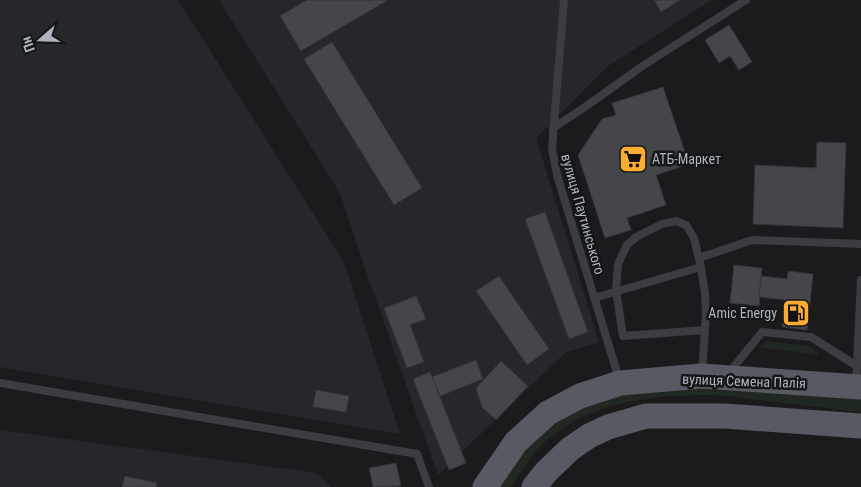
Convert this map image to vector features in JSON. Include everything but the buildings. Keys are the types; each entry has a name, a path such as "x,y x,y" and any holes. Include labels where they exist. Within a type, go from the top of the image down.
{"main road":[{"name":"вулиця Семена Палія","path":"486,485 516,442 548,413 580,396 620,383 713,377 858,380"},
{"path":"540,480 570,449 589,436 608,427 646,416 725,416 861,426"}],"lane":[{"name":"вулиця Паутинського","path":"564,0 552,148 557,175 620,383"},
{"path":"554,128 644,65 746,0"},
{"path":"705,330 623,336 616,290 618,264 627,245 636,237 662,224 676,221 686,225 694,238 705,294 705,330 713,377"},
{"path":"699,258 752,240 861,244"},
{"path":"594,298 616,290 701,267"},
{"path":"858,380 861,280"},
{"path":"713,377 762,332 811,337 858,380"},
{"path":"0,383 417,454 430,487"}],"shaded area":[{"path":"0,0 178,0 344,262 400,434 0,367"},
{"path":"219,0 712,0 608,66 536,138 599,342 565,353 438,475 340,193"},
{"path":"766,341 809,346 818,352 818,355 759,347"},
{"path":"670,385 861,395 861,412 714,395 670,396 626,402 584,416 565,426 537,450 511,487 497,487 507,470 541,432 590,402"},
{"path":"0,430 317,473 331,487 0,487"}],"place":[{"name":"АТБ-Маркет","path":"633,159"},
{"name":"Amic Energy","path":"796,313"}]}
